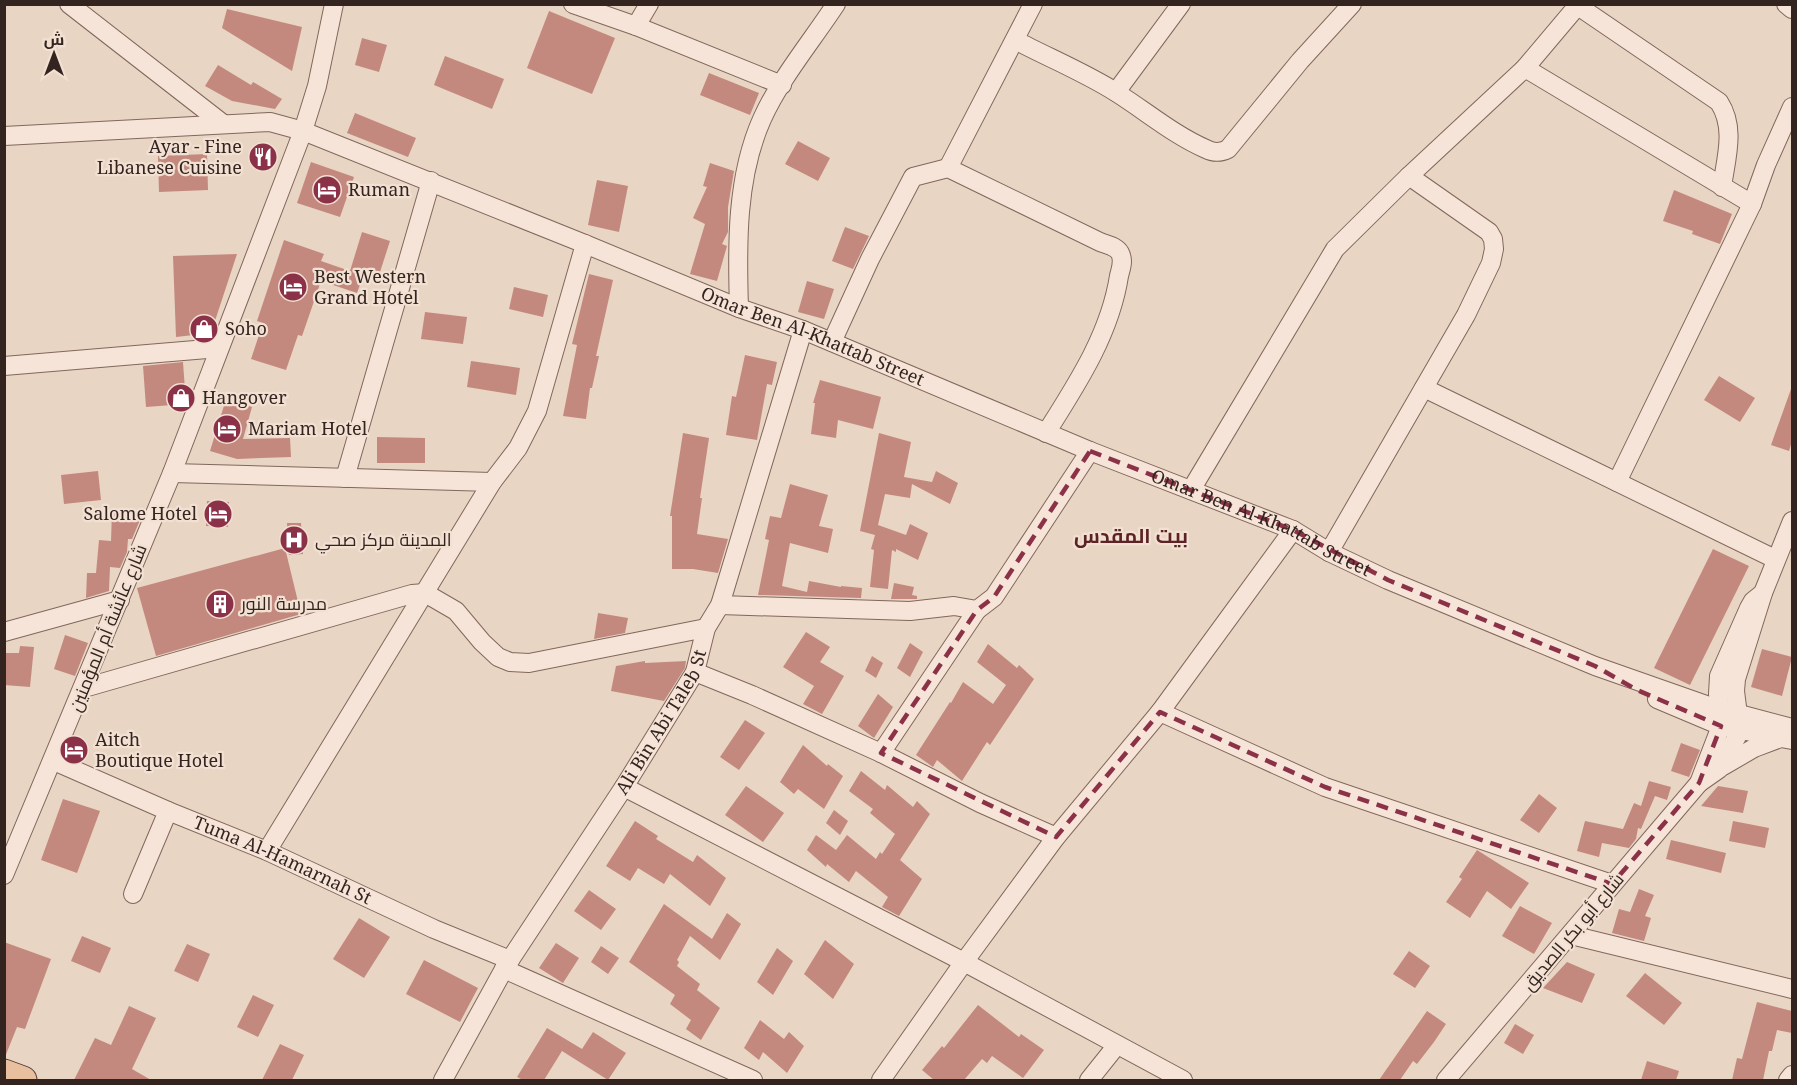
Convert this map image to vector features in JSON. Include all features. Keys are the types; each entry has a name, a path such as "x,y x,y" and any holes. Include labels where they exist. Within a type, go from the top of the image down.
{"main road":[{"path":"4,1073 23,1080"}],"street":[{"path":"69,4 222,123"},
{"name":"شارع عائشة أم المؤمنين","path":"4,875 54,761 172,472 303,131 317,86 334,4"},
{"path":"573,4 636,26 782,85"},
{"path":"636,26 648,4"},
{"path":"739,308 737,251 741,205 749,157 762,120 782,85 836,4"},
{"path":"948,168 1033,4"},
{"path":"1116,92 1181,4"},
{"path":"1015,40 1116,92 1195,144 1209,151 1222,152 1228,149 1300,61 1352,4"},
{"path":"1786,4 1792,9"},
{"path":"1191,490 1335,249 1409,176 1525,68 1579,5 1719,102 1729,120 1730,131 1722,187"},
{"path":"1525,68 1752,204"},
{"path":"1617,482 1752,204 1792,107"},
{"name":"Omar Ben Al-Khattab Street","path":"4,136 270,122 303,131 739,308 803,330 1090,451 1293,530 1329,552 1388,580 1595,666"},
{"path":"832,342 870,259 914,177 948,168 1114,247 1120,252 1122,262 1116,296 1098,345 1046,433"},
{"path":"1329,552 1466,315 1491,263 1494,249 1493,239 1483,226 1409,176"},
{"path":"345,478 430,181"},
{"path":"267,851 492,482 518,448 537,411 585,244"},
{"name":"Ali Bin Abi Taleb St","path":"443,1080 507,964 624,787 695,672 706,628 720,605 803,330"},
{"path":"4,366 219,348"},
{"path":"1424,388 1775,559"},
{"path":"880,753 977,610 994,597 1090,451"},
{"path":"172,472 492,482"},
{"path":"1740,723 1735,691 1736,679 1775,559 1792,522"},
{"path":"881,1080 1056,837 1160,712 1293,530"},
{"path":"84,688 404,595 425,593 456,611 482,642 498,657 510,662 529,663 706,628"},
{"path":"1690,699 1719,676 1749,608 1753,601 1763,593"},
{"path":"4,632 120,600"},
{"path":"720,605 910,611 954,606 977,610"},
{"path":"1595,666 1690,699 1720,717"},
{"path":"1595,666 1637,690 1788,736"},
{"path":"695,672 880,753 980,803 1056,837"},
{"path":"1719,676 1720,717"},
{"path":"1160,712 1326,787 1612,884"},
{"name":"شارع أبو بكر الصديق","path":"1699,783 1720,717"},
{"name":"شارع أبو بكر الصديق","path":"1446,1080 1699,783 1719,769 1740,723"},
{"path":"1719,769 1737,757 1788,736"},
{"name":"Tuma Al-Hamarnah St","path":"54,761 267,851 753,1080"},
{"path":"624,787 964,962 1183,1080"},
{"path":"133,894 168,811"},
{"path":"1571,935 1792,990"},
{"path":"1089,1080 1117,1045"},
{"path":"1788,1080 1792,1076"}],"highlighted area":[{"path":"1090,451 1293,530 1388,580 1595,666 1637,690 1721,726 1699,783 1612,884 1325,787 1160,712 1056,837 881,753 977,610 994,597"}],"building":[{"path":"227,9 302,27 292,71 222,28"},
{"path":"549,11 615,38 592,94 527,68"},
{"path":"362,38 387,45 379,72 355,65"},
{"path":"445,56 504,79 492,109 434,85"},
{"path":"218,65 251,85 253,82 282,99 275,109 232,101 205,86"},
{"path":"709,73 759,93 750,115 700,95"},
{"path":"355,113 416,138 408,157 347,133"},
{"path":"798,141 830,158 818,181 785,164"},
{"path":"207,154 208,190 159,192 158,156"},
{"path":"311,162 354,177 340,217 297,203"},
{"path":"710,163 734,171 728,207 728,232 722,244 727,246 717,281 690,274 705,224 693,218 707,187 703,186"},
{"path":"597,180 628,186 619,232 588,225"},
{"path":"1674,190 1732,214 1720,244 1692,234 1693,231 1663,221"},
{"path":"845,227 869,236 853,269 832,261"},
{"name":"Best Western Grand Hotel","path":"362,232 390,241 380,272 366,268 357,293 321,281 302,336 298,335 286,370 251,359 263,323 257,321 284,240 324,254 321,261 350,271"},
{"path":"237,254 211,333 176,337 173,256"},
{"path":"589,274 613,280 596,356 599,356 592,388 590,388 586,419 563,416 577,345 572,344"},
{"path":"807,281 834,289 824,319 798,312"},
{"path":"514,287 548,295 543,317 509,309"},
{"path":"425,312 467,317 463,344 421,339"},
{"path":"745,355 777,362 772,385 767,384 757,440 726,435 732,396 736,397"},
{"path":"471,361 520,368 516,395 467,387"},
{"path":"183,362 186,404 146,407 143,366"},
{"path":"1719,376 1755,398 1740,422 1704,400"},
{"path":"820,380 881,397 873,429 838,420 836,438 811,434 815,403 813,403"},
{"path":"1791,389 1792,441 1789,451 1771,445"},
{"path":"226,399 252,407 243,439 290,438 291,457 237,459 210,451"},
{"path":"683,433 709,438 697,534 728,539 718,573 693,569 672,569 672,516 670,516"},
{"path":"879,433 911,442 904,477 932,482 936,471 958,483 950,504 912,484 910,498 885,494 878,525 906,535 910,524 928,533 918,560 896,549 896,552 892,550 888,589 870,587 874,550 871,549 875,535 860,531"},
{"path":"377,437 425,438 425,463 377,463"},
{"path":"98,471 101,500 64,504 61,475"},
{"path":"790,484 828,495 819,526 833,529 828,553 790,543 782,586 807,592 809,581 862,588 861,598 758,595 769,540 765,539 770,516 781,518"},
{"name":"Salome Hotel","path":"207,501 229,502 228,527 206,526"},
{"path":"112,511 140,512 140,520 132,539 128,539 127,552 120,568 110,567 109,591 86,598 87,573 96,573 99,540 111,541"},
{"path":"287,523 301,523 303,554 289,555"},
{"name":"مدرسة النور","path":"285,548 301,614 156,656 137,588"},
{"path":"1713,549 1749,566 1690,685 1654,668"},
{"path":"894,583 914,587 912,595 917,596 917,599 891,599"},
{"path":"598,613 628,618 625,633 594,639"},
{"path":"806,632 830,647 820,662 844,676 822,714 803,704 814,686 783,667"},
{"path":"65,635 88,643 75,676 54,669"},
{"path":"910,643 923,652 910,677 897,668"},
{"path":"988,644 1017,668 1019,665 1034,679 990,745 987,742 962,781 937,760 933,767 916,755 963,682 993,704 1006,685 977,662"},
{"path":"20,646 34,647 30,687 4,685 4,653 19,653"},
{"path":"1762,649 1792,657 1782,696 1751,687"},
{"path":"872,656 883,663 876,678 865,671"},
{"path":"645,661 645,663 686,661 685,668 664,701 611,691 616,666"},
{"path":"878,694 893,707 874,738 858,726"},
{"path":"745,720 765,733 739,770 720,757"},
{"path":"1681,743 1700,750 1689,777 1671,771"},
{"path":"803,745 827,766 828,764 843,776 824,809 798,789 794,794 780,782"},
{"path":"861,771 885,790 887,785 913,807 917,801 930,814 900,860 922,879 899,916 882,907 888,897 856,871 849,882 827,864 826,867 807,850 816,835 836,850 847,835 876,859 880,852 882,854 895,834 870,813 873,809 849,791"},
{"path":"1649,781 1671,787 1667,800 1655,796 1641,829 1638,828 1636,839 1629,848 1602,843 1599,857 1577,851 1585,821 1623,829 1634,803 1641,806"},
{"path":"746,786 784,813 763,842 725,815"},
{"path":"1718,786 1748,791 1743,813 1701,806"},
{"path":"1539,794 1557,808 1539,833 1520,820"},
{"path":"63,799 100,811 77,873 41,860"},
{"path":"834,810 848,821 840,835 826,823"},
{"path":"635,821 658,836 656,839 693,862 697,855 726,878 710,906 670,874 664,884 638,868 630,881 606,866"},
{"path":"1733,821 1769,828 1765,848 1729,841"},
{"path":"1671,840 1726,853 1721,873 1666,859"},
{"path":"1477,850 1529,883 1511,909 1487,891 1470,918 1446,902 1462,879 1459,877"},
{"path":"1639,889 1654,895 1645,916 1651,918 1644,941 1612,933 1619,909 1630,912"},
{"path":"589,890 616,909 601,930 574,911"},
{"path":"664,904 712,939 727,913 741,924 720,960 690,936 677,960 679,962 677,966 700,984 697,990 720,1008 701,1040 686,1029 691,1020 670,1004 675,995 629,962"},
{"path":"1520,906 1552,923 1534,954 1502,936"},
{"path":"359,918 390,937 364,978 333,959"},
{"path":"82,936 111,948 100,973 71,961"},
{"path":"825,940 854,964 833,999 804,974"},
{"path":"4,942 51,959 25,1029 17,1027 5,1057"},
{"path":"556,943 579,958 563,983 539,968"},
{"path":"187,944 210,954 198,982 174,971"},
{"path":"601,946 619,958 608,974 591,962"},
{"path":"777,948 793,961 773,995 757,982"},
{"path":"1409,951 1430,966 1415,988 1393,974"},
{"path":"424,960 478,988 460,1022 406,994"},
{"path":"1567,962 1595,974 1582,1003 1543,988"},
{"path":"1645,973 1682,1003 1664,1025 1626,996"},
{"path":"253,995 274,1005 258,1037 237,1027"},
{"path":"1757,1002 1792,1011 1792,1033 1777,1030 1772,1051 1769,1051 1763,1080 1732,1080 1737,1058 1742,1059"},
{"path":"978,1005 1019,1037 1021,1034 1044,1050 1023,1078 992,1056 987,1063 982,1059 964,1080 934,1080 922,1070 942,1046 944,1048"},
{"path":"129,1006 156,1018 132,1069 151,1080 74,1080 95,1038 111,1045"},
{"path":"1427,1011 1446,1024 1434,1042 1417,1064 1413,1061 1400,1080 1379,1080"},
{"path":"760,1020 784,1039 789,1032 804,1046 787,1073 763,1052 759,1060 744,1048"},
{"path":"1515,1024 1534,1035 1523,1054 1504,1043"},
{"path":"547,1028 582,1049 593,1032 626,1053 608,1080 562,1051 544,1080 523,1080 517,1077"},
{"path":"280,1044 304,1055 292,1080 262,1080"},
{"path":"1647,1061 1679,1071 1676,1080 1641,1080"}],"place":[{"name":"Ayar - Fine Libanese Cuisine","path":"263,157"},
{"name":"Ruman","path":"327,190"},
{"name":"Best Western Grand Hotel","path":"293,287"},
{"name":"Soho","path":"204,329"},
{"name":"Hangover","path":"181,398"},
{"name":"Mariam Hotel","path":"227,429"},
{"name":"Salome Hotel","path":"218,514"},
{"name":"المدينة مركز صحي","path":"294,540"},
{"name":"مدرسة النور","path":"220,604"},
{"name":"Aitch Boutique Hotel","path":"74,750"}],"district":[{"name":"بيت المقدس","path":"1131,536"}]}
